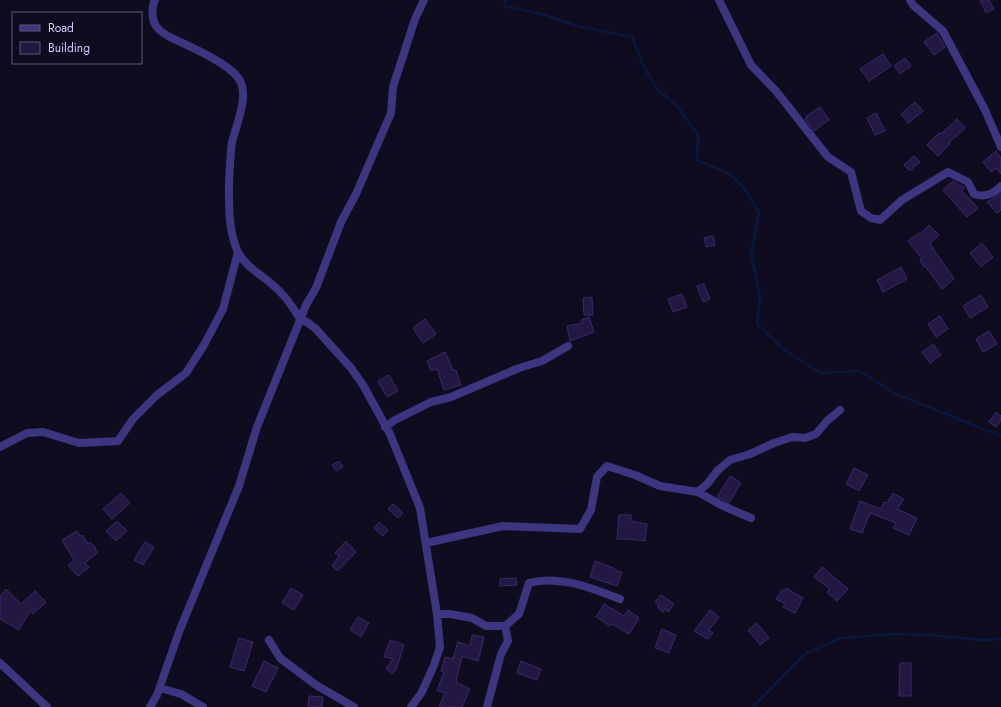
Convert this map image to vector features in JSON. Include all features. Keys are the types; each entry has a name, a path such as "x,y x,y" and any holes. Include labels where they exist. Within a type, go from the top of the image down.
{"street":[{"path":"155,0 153,4 153,12 156,26 166,35 231,70 241,81 243,98 232,144 229,196 229,221 238,252 247,263 290,302 300,319 316,329 363,385 386,426 420,508 437,614 440,647 422,692 411,707"},
{"path":"150,707 160,688 179,632 239,486 257,427 306,304 316,288 341,222 356,194 391,113 393,87 415,19 424,0"},
{"path":"719,0 751,66 776,91 828,157 851,172 861,211 871,218 880,220 902,200 948,172 968,182 974,194 982,197 994,192 1001,186"},
{"path":"910,0 913,5 943,31 984,110 1001,147"},
{"path":"0,447 27,432 43,432 79,443 118,441 133,419 157,395 186,373 204,345 223,310 238,252"},
{"path":"386,426 431,402 451,396 519,368 542,361 568,346"},
{"path":"698,492 708,483 718,470 730,460 750,454 792,437 805,438 816,434 827,421 840,410"},
{"path":"426,543 503,526 580,528 591,510 597,477 606,466 635,475 660,486 698,492 721,505 751,518"},
{"path":"437,614 450,614 472,618 486,626 505,626 518,614 530,583 540,580 570,581 620,599"},
{"path":"487,707 501,654 508,641 505,626"},
{"path":"269,640 280,658 316,685 354,707"},
{"path":"0,663 47,707"},
{"path":"160,688 181,694 203,707"}],"building":[{"path":"980,0 989,0 994,9 986,13"},
{"path":"937,33 945,47 934,55 924,42"},
{"path":"883,54 891,66 869,81 860,69"},
{"path":"905,58 911,66 900,74 894,66"},
{"path":"915,102 923,111 908,123 901,114"},
{"path":"820,107 829,120 814,131 805,119 807,118 806,116"},
{"path":"876,113 885,131 875,135 867,118"},
{"path":"957,119 965,128 938,156 927,145 939,133 941,134"},
{"path":"996,151 1001,158 1001,174 996,168 991,172 983,162"},
{"path":"914,156 920,162 910,171 904,165"},
{"path":"953,181 964,187 962,191 978,208 967,217 943,190"},
{"path":"1001,193 1001,210 997,213 987,202"},
{"path":"929,225 939,235 930,244 954,279 942,289 925,266 924,267 920,260 922,259 908,241 919,233 920,234"},
{"path":"713,236 715,245 706,247 704,238"},
{"path":"982,243 993,257 981,267 970,253"},
{"path":"901,267 907,279 883,292 877,280"},
{"path":"704,284 710,299 703,302 697,286"},
{"path":"682,294 687,307 673,312 668,299"},
{"path":"981,295 988,307 970,318 963,306"},
{"path":"592,297 593,315 584,315 583,298"},
{"path":"940,316 948,329 936,337 928,324"},
{"path":"589,317 594,332 570,341 567,326 583,323 581,320"},
{"path":"425,319 436,334 423,343 413,328"},
{"path":"989,331 997,344 983,352 976,339"},
{"path":"933,344 941,355 930,363 922,352"},
{"path":"445,352 453,370 456,370 461,385 444,390 437,369 431,371 427,361"},
{"path":"389,375 398,391 387,397 378,381"},
{"path":"996,412 1001,416 1001,420 996,427 989,422"},
{"path":"339,461 343,467 336,471 332,465"},
{"path":"854,468 868,475 859,491 846,484"},
{"path":"730,476 741,483 729,503 717,497"},
{"path":"121,493 130,503 112,519 103,509"},
{"path":"893,493 904,499 897,509 917,518 909,535 893,528 896,523 870,513 862,533 850,529 860,501 881,509 884,502 887,503"},
{"path":"393,504 403,513 398,518 388,509"},
{"path":"619,515 631,515 631,521 647,524 645,541 617,539"},
{"path":"117,521 127,531 116,541 106,531"},
{"path":"379,522 388,530 383,536 374,528"},
{"path":"77,531 80,536 82,535 88,544 90,542 96,548 95,550 98,552 85,563 89,567 78,576 68,565 74,560 62,540"},
{"path":"346,541 356,552 338,571 332,566 339,556 335,553"},
{"path":"145,542 154,547 143,565 134,560"},
{"path":"595,561 622,572 617,586 590,577"},
{"path":"822,567 848,589 837,601 827,592 830,589 814,577"},
{"path":"516,578 517,585 500,586 500,579"},
{"path":"291,588 303,595 294,610 282,603"},
{"path":"786,588 803,598 795,613 783,607 785,604 776,599 782,590 784,591"},
{"path":"6,589 21,604 35,591 46,602 33,614 30,611 19,630 0,619 0,596"},
{"path":"661,595 674,604 668,612 665,609 663,612 657,607 659,605 655,602"},
{"path":"604,604 624,616 628,610 639,618 629,634 612,624 610,626 596,617"},
{"path":"710,610 719,617 709,630 713,633 708,639 694,631"},
{"path":"358,617 369,623 361,637 350,630"},
{"path":"757,623 769,638 760,645 748,630"},
{"path":"662,629 676,635 669,653 655,648"},
{"path":"472,635 484,637 478,661 462,656 456,682 470,689 462,707 439,707 445,693 437,690 444,672 441,671 445,657 453,659 458,642 470,646"},
{"path":"239,638 253,642 244,671 230,667"},
{"path":"390,640 404,645 396,670 392,674 386,669 393,659 384,657"},
{"path":"264,661 278,668 266,692 252,686"},
{"path":"521,661 541,669 537,680 517,673"},
{"path":"900,663 911,663 911,696 899,696"},
{"path":"309,696 323,697 322,707 308,707"}],"waterway":[{"path":"506,0 504,6 545,15 577,26 632,37 644,67 657,89 676,105 698,135 697,160 730,174 744,188 759,212 751,254 760,296 757,324 782,348 820,373 860,371 894,393 1001,436"},
{"path":"753,707 805,654 841,638 890,634 930,635 982,640 1001,639"}]}
